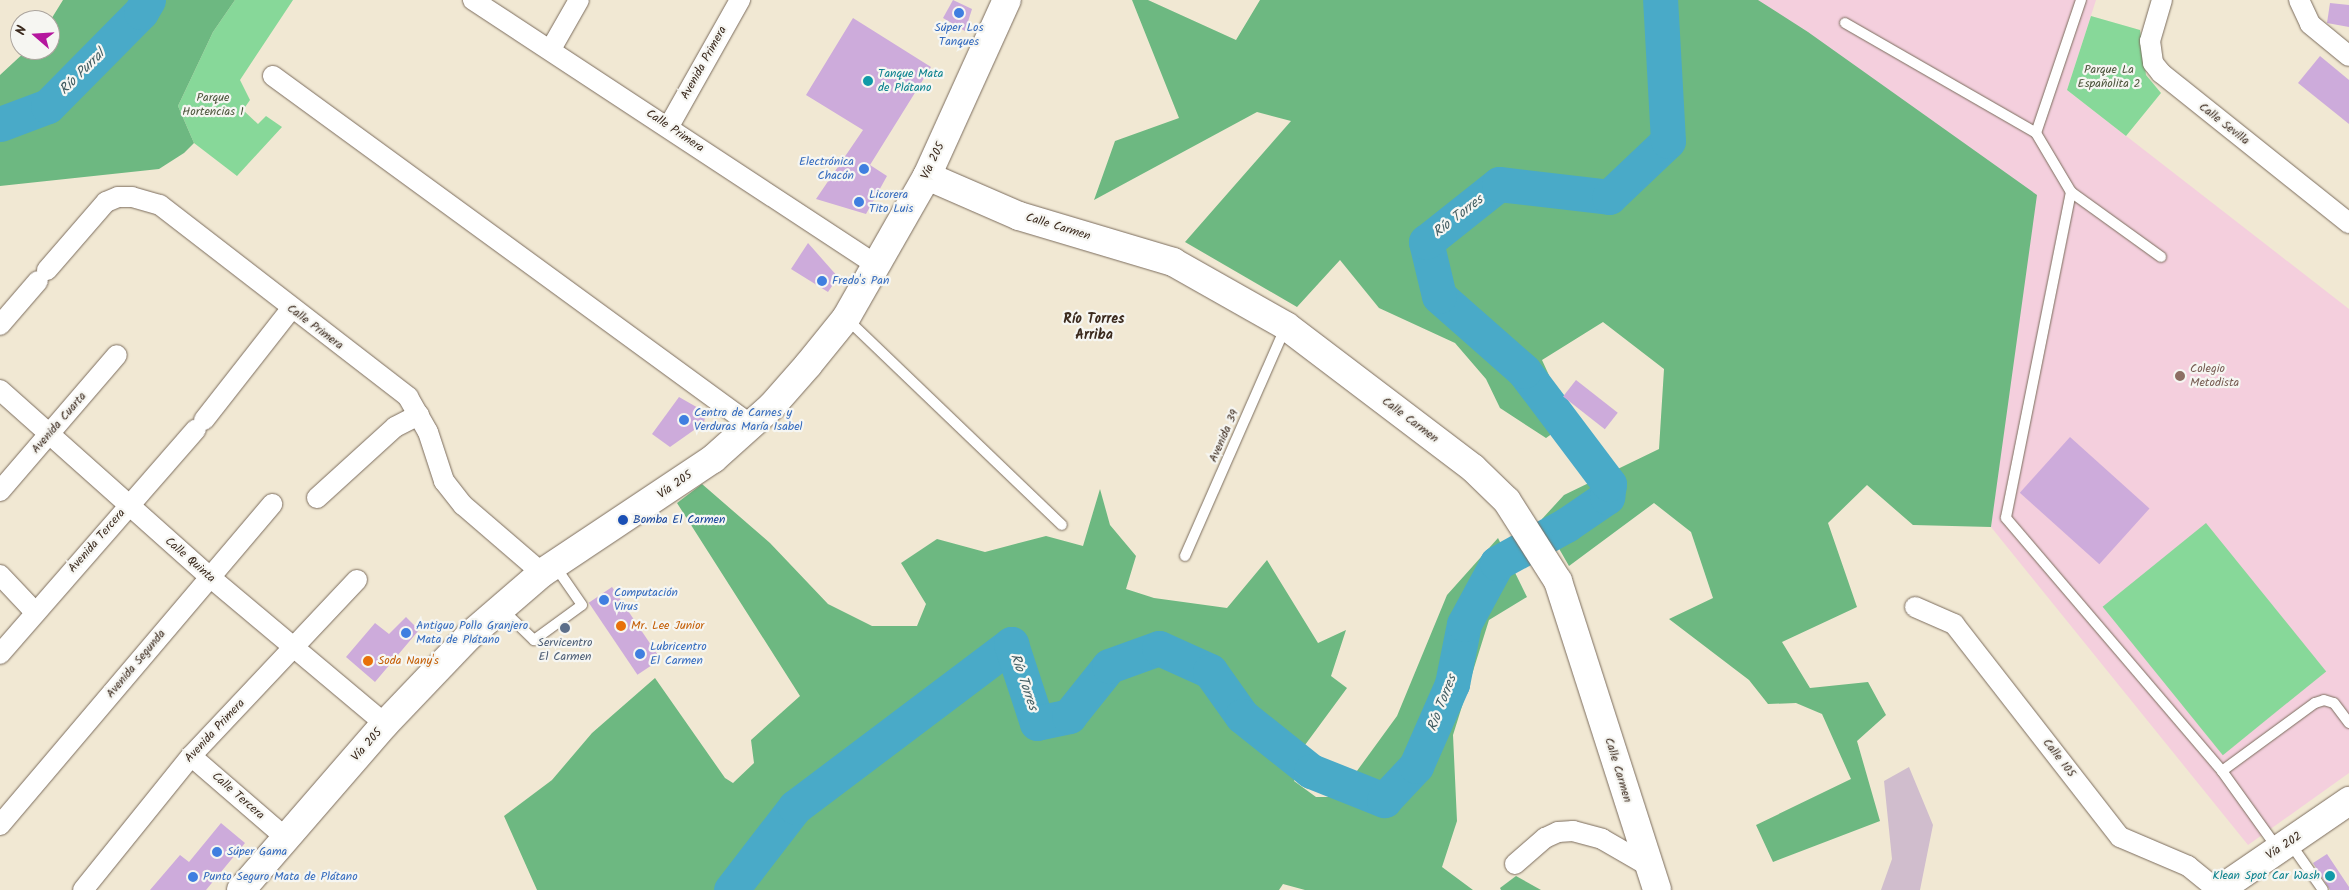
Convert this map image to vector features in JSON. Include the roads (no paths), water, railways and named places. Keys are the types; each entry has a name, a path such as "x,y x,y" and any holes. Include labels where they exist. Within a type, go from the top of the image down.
{"main road":[{"name":"Vía 205","path":"241,890 285,837 386,724 469,636 548,568 705,464 751,425 784,392 846,318 875,264 927,176 1007,0"},
{"name":"Calle Carmen","path":"927,176 1019,216 1173,262 1286,326 1473,468 1507,501 1551,569 1647,865 1657,890"},
{"name":"Vía 202","path":"2219,890 2349,801"}],"street":[{"name":"Calle Primera","path":"473,0 669,126 875,264"},
{"path":"550,49 579,0"},
{"name":"Avenida Primera","path":"669,126 740,0"},
{"name":"Calle Sevilla","path":"2162,0 2150,41 2154,62 2161,73 2349,223"},
{"path":"2299,0 2310,24 2349,56"},
{"path":"273,76 751,425"},
{"name":"Calle Primera","path":"0,325 106,202 118,197 148,200 160,205 291,309 408,397 428,432 444,481 458,499 548,568"},
{"name":"Avenida Tercera","path":"0,654 200,425 291,309"},
{"name":"Avenida Cuarta","path":"0,490 117,355"},
{"name":"Calle Quinta","path":"0,390 128,506 292,648 386,724"},
{"path":"317,498 395,428 419,415"},
{"name":"Avenida Segunda","path":"0,825 272,504"},
{"path":"0,574 35,612"},
{"name":"Avenida Primera","path":"83,890 191,756 357,580"},
{"name":"Calle 105","path":"1915,607 1954,624 2120,837 2188,866 2219,890"},
{"name":"Calle Tercera","path":"191,756 285,837"},
{"path":"1515,864 1545,838 1558,832 1573,831 1602,839 1647,865"}],"lane":[{"path":"2036,133 2081,0"},
{"path":"1845,22 2036,133 2071,192 2161,257"},
{"path":"2071,192 2006,518 2322,890"},
{"path":"846,318 1062,525"},
{"name":"Avenida 39","path":"1185,556 1286,326"},
{"path":"501,608 534,640 582,605 548,568"},
{"path":"2222,771 2315,704 2324,700 2334,703 2349,723"}],"waterway":[{"name":"Río Purral","path":"0,124 48,106 141,12 148,0"},
{"name":"Río Torres","path":"731,890 795,807 1011,644 1037,723 1069,716 1109,666 1159,648 1210,671 1242,716 1311,771 1384,800 1416,766 1452,684 1464,624 1497,563 1566,525 1607,497 1609,484 1524,371 1439,296 1426,242 1499,184 1609,197 1668,141 1660,0"}],"place":[{"name":"Súper Los Tanques","path":"959,13"},
{"name":"Tanque Mata de Plátano","path":"868,81"},
{"name":"Electrónica Chacón","path":"864,169"},
{"name":"Licorera Tito Luis","path":"859,202"},
{"name":"Fredo's Pan","path":"822,281"},
{"name":"Colegio Metodista","path":"2180,376"},
{"name":"Centro de Carnes y Verduras María Isabel","path":"684,420"},
{"name":"Bomba El Carmen","path":"623,520"},
{"name":"Computación Virus","path":"604,600"},
{"name":"Mr. Lee Junior","path":"621,626"},
{"name":"Servicentro El Carmen","path":"565,628"},
{"name":"Antiguo Pollo Granjero Mata de Plátano","path":"406,633"},
{"name":"Lubricentro El Carmen","path":"640,654"},
{"name":"Soda Nany's","path":"368,661"},
{"name":"Súper Gama","path":"217,852"},
{"name":"Klean Spot Car Wash","path":"2330,876"},
{"name":"Punto Seguro Mata de Plátano","path":"193,877"}],"district":[{"name":"Río Torres Arriba","path":"1094,328"}],"park label":[{"name":"Parque La Españolita 2","path":"2109,77"},
{"name":"Parque Hortencias 1","path":"213,105"}]}
